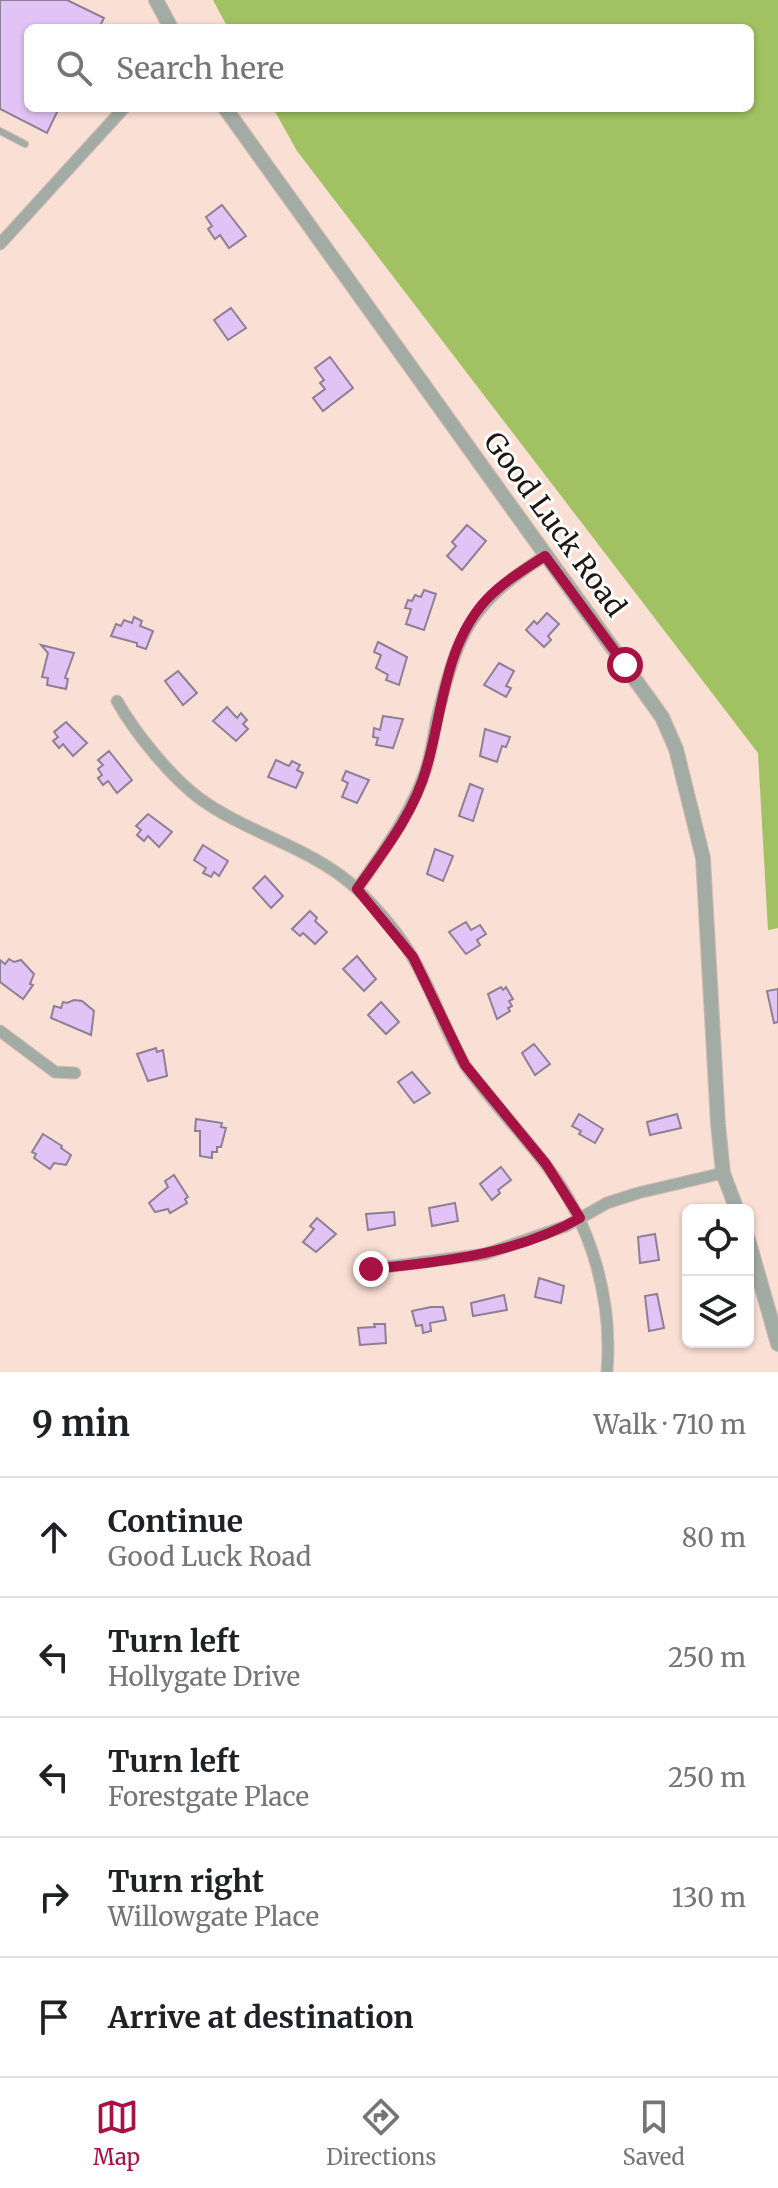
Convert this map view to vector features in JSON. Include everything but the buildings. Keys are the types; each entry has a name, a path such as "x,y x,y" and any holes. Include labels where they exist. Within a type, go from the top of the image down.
{"street":[{"path":"156,0 169,24"},
{"path":"0,244 120,112"},
{"name":"Good Luck Road","path":"228,112 662,717 676,749 703,858 717,1114 723,1173 735,1204"},
{"path":"357,889 393,837 422,782 451,666 466,627 487,599 522,570 545,556"},
{"path":"117,701 148,746 199,797 316,859 357,889 413,957 465,1065 546,1164 580,1218 597,1266 605,1309 607,1372"},
{"path":"0,1031 55,1072 75,1073"},
{"path":"371,1269 485,1254 566,1226 607,1203 723,1173"},
{"path":"754,1260 778,1344"}],"lane":[{"path":"0,131 25,144"}],"green space":[{"path":"213,0 778,0 778,928 768,930 758,753 297,151 275,112 754,112 754,24 226,24"}],"route":[{"path":"371,1269 485,1254 566,1226 580,1218 546,1164 465,1065 413,957 357,889 393,837 422,782 457,647 466,627 487,599 522,570 545,556 625,665"}]}
